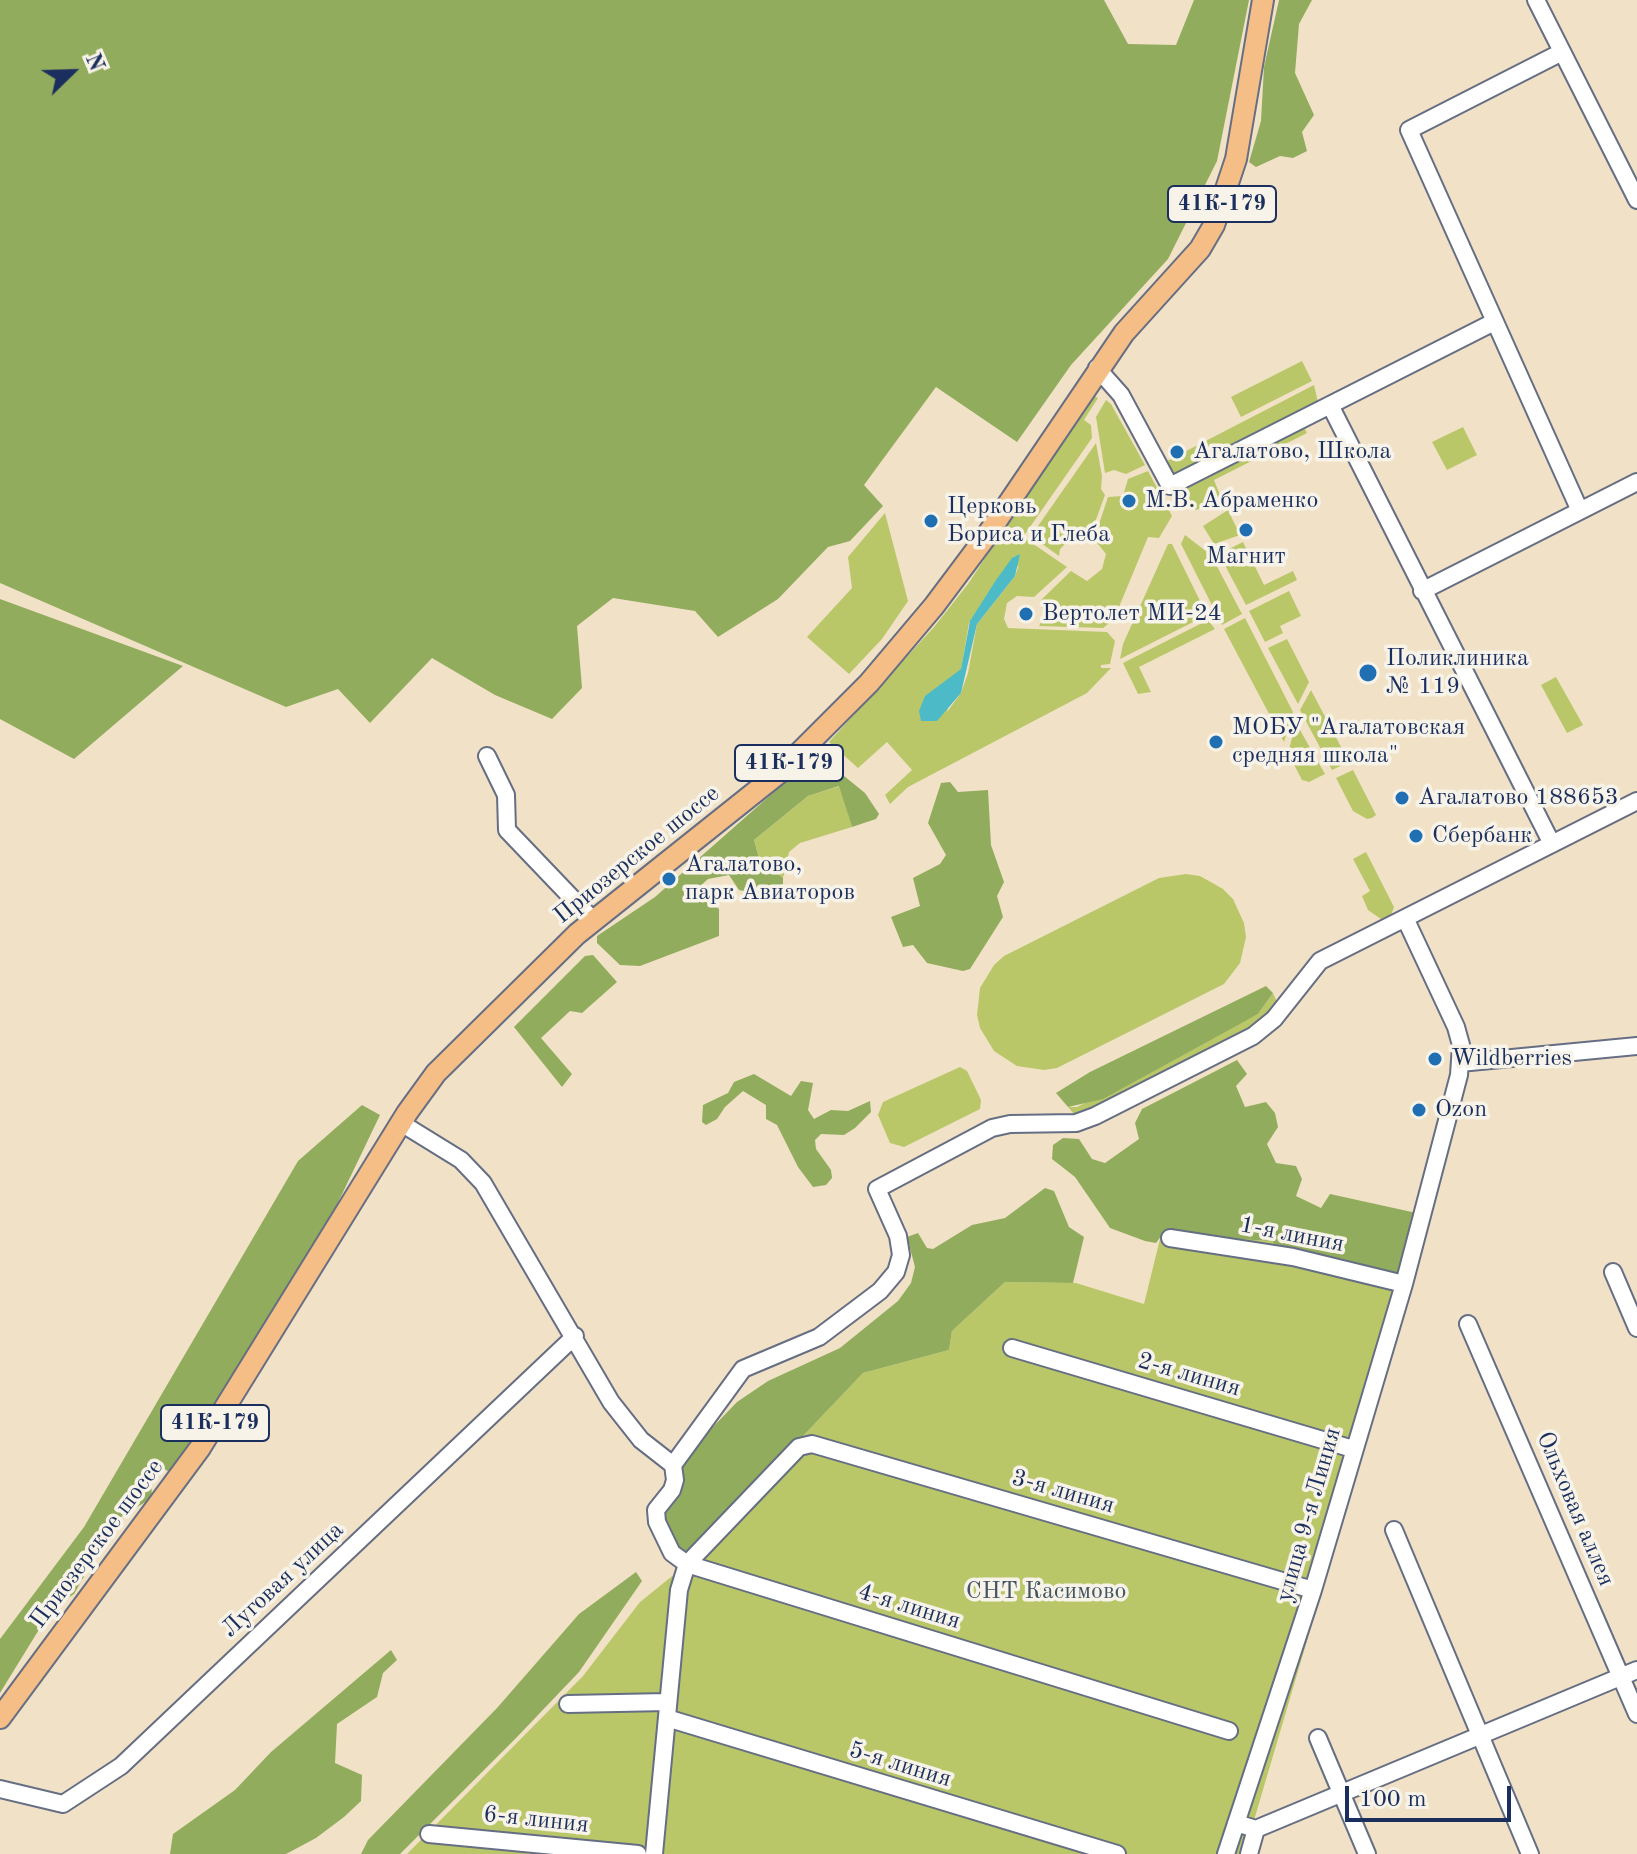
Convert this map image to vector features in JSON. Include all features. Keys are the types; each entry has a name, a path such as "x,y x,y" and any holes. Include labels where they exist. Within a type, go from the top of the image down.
{"main road":[{"name":"Приозерское шоссе","path":"0,1718 200,1448 408,1112 455,1051 593,920 779,773 869,683 934,606 985,538 1097,368 1124,333 1183,270 1214,225 1236,159 1263,0"}],"street":[{"path":"1536,0 1637,200"},
{"path":"1562,52 1409,130 1580,511"},
{"path":"1097,368 1121,395 1170,486 1494,322"},
{"path":"1330,405 1552,844"},
{"path":"1422,591 1637,482"},
{"path":"487,756 506,795 507,830 593,920"},
{"path":"654,1854 679,1590 687,1564 672,1553 657,1522 656,1510 672,1490 675,1480 673,1465 743,1369 819,1337 880,1291 896,1272 901,1255 898,1236 877,1189 992,1128 1010,1124 1076,1123 1095,1116 1253,1036 1274,1019 1320,961 1637,801"},
{"path":"1405,918 1456,1027 1460,1063 1637,1046"},
{"name":"улица 9-я Линия","path":"1226,1854 1313,1590 1404,1284 1460,1063"},
{"path":"408,1112 483,1183 611,1402 641,1440 673,1465"},
{"name":"1-я линия","path":"1170,1238 1293,1257 1404,1284"},
{"path":"1613,1272 1637,1328"},
{"name":"Ольховая аллея","path":"1468,1324 1629,1673 1637,1714"},
{"name":"Луговая улица","path":"0,1789 63,1804 121,1766 575,1336"},
{"name":"2-я линия","path":"1012,1348 1353,1449"},
{"name":"3-я линия","path":"687,1564 799,1447 812,1444 1313,1590"},
{"path":"1394,1530 1530,1854"},
{"name":"4-я линия","path":"687,1564 1229,1731"},
{"path":"1236,1823 1256,1829 1629,1673"},
{"name":"5-я линия","path":"568,1704 668,1711 1117,1854"},
{"path":"1318,1738 1367,1854"},
{"path":"1249,1854 1256,1829"},
{"name":"6-я линия","path":"429,1834 638,1854"}],"green space":[{"path":"0,0 1104,0 1128,44 1176,45 1194,0 1249,0 1217,161 1168,259 1071,365 1017,442 936,387 864,485 883,506 850,541 828,547 778,599 718,637 695,611 613,598 577,626 582,688 552,719 495,695 432,658 370,723 338,689 286,707 0,583"},
{"path":"1279,0 1312,0 1299,24 1295,73 1314,115 1302,132 1307,151 1293,158 1280,156 1256,167 1249,162 1261,121 1264,67"},
{"path":"1302,361 1312,381 1241,417 1231,397"},
{"path":"1314,385 1318,402 1180,475 1170,472 1165,462"},
{"path":"1092,395 1098,398 1084,420 1091,425 1092,438 1023,537 1067,567 1034,597 1017,596 1007,603 1004,619 1008,628 1107,632 1115,641 1110,664 1101,665 1101,668 1111,668 1087,693 908,787 890,804 885,795 912,770 887,742 858,768 829,742 934,627 968,584","holes":["1019,565 1015,576 977,624 968,673 961,693 947,712 956,674 961,670 969,623"]},
{"path":"1106,400 1145,465 1126,474 1114,470 1105,473 1096,417"},
{"path":"1303,425 1307,433 1214,480 1222,500 1196,510 1185,502 1184,489 1190,482"},
{"path":"1463,427 1477,455 1447,470 1432,442"},
{"path":"1096,443 1101,489 1105,495 1090,536 1071,538 1060,549 1059,556 1031,536"},
{"path":"1148,471 1172,516 1159,538 1148,537 1114,619 1103,628 1039,626 1044,616 1040,601 1071,571 1087,581 1102,569 1106,554 1094,539 1108,497 1123,496 1128,479"},
{"path":"1228,510 1240,535 1214,544 1203,526"},
{"path":"885,513 908,601 882,639 849,674 807,637 852,588 848,557"},
{"path":"1185,535 1211,555 1242,614 1222,625 1181,544"},
{"path":"1243,542 1264,585 1293,571 1297,580 1246,605 1219,554"},
{"path":"1168,544 1172,544 1207,615 1120,659 1123,644"},
{"path":"1289,591 1301,616 1280,626 1283,633 1265,642 1249,611"},
{"path":"0,599 183,666 74,759 0,719"},
{"path":"1245,618 1293,712 1284,742 1224,629"},
{"path":"1208,620 1215,629 1139,667 1151,692 1138,694 1123,663"},
{"path":"1287,639 1309,682 1298,704 1268,648"},
{"path":"1556,677 1583,725 1567,733 1541,685"},
{"path":"1311,690 1349,762 1332,770 1300,710"},
{"path":"1296,723 1325,774 1309,782 1302,780 1288,753"},
{"path":"817,754 865,793 879,814 876,819 852,827 839,786 808,796 754,840 761,866 771,868 783,878 783,884 764,895 739,890 729,875 708,879 697,889 719,909 719,936 640,966 620,965 597,943 597,936 655,897"},
{"path":"1353,770 1376,815 1372,818 1367,819 1353,811 1336,778"},
{"path":"950,782 958,792 988,790 991,845 1004,882 997,896 1003,917 970,969 963,971 927,963 913,945 903,947 891,917 920,906 913,878 940,864 946,855 928,823 941,783"},
{"path":"840,786 852,827 800,843 789,852 783,878 771,868 761,866 754,840 808,796"},
{"path":"1366,852 1394,907 1391,915 1381,919 1368,910 1362,896 1370,891 1353,859"},
{"path":"1186,874 1200,876 1223,889 1233,899 1244,923 1246,937 1240,963 1224,984 1057,1068 1044,1070 1017,1066 994,1051 980,1028 977,1015 980,988 994,965 1004,956 1159,878"},
{"path":"593,955 617,982 582,1013 570,1011 541,1038 572,1074 562,1087 514,1027 585,956"},
{"path":"1266,986 1273,993 1258,1014 1103,1099 1068,1107 1056,1093 1090,1072"},
{"path":"1273,993 1277,1002 1258,1028 1077,1118 1068,1107 1077,1107 1258,1014"},
{"path":"1237,1060 1247,1074 1236,1086 1245,1107 1266,1102 1275,1113 1278,1127 1267,1144 1276,1163 1296,1166 1302,1179 1296,1196 1321,1208 1330,1194 1421,1214 1399,1277 1343,1259 1276,1247 1272,1241 1162,1235 1156,1243 1145,1241 1110,1228 1075,1177 1052,1159 1053,1145 1063,1138 1079,1139 1092,1159 1105,1163 1139,1139 1135,1123 1142,1109"},
{"path":"960,1067 967,1071 981,1100 980,1109 904,1147 890,1143 878,1115 883,1102"},
{"path":"754,1074 791,1096 801,1081 813,1083 808,1110 814,1119 831,1110 848,1111 870,1101 871,1112 855,1128 844,1135 821,1134 815,1140 816,1149 831,1170 832,1178 826,1185 813,1187 798,1167 777,1125 766,1119 766,1105 743,1091 717,1119 706,1125 702,1122 703,1105 728,1093 734,1082"},
{"path":"362,1105 380,1115 320,1240 172,1474 150,1459 152,1498 116,1520 74,1594 51,1610 0,1693 0,1639 84,1527 298,1161"},
{"path":"1045,1188 1054,1191 1069,1227 1084,1237 1073,1283 1005,1282 952,1331 949,1350 863,1373 685,1560 675,1550 661,1512 680,1490 680,1461 737,1402 768,1381 840,1348 898,1301 911,1283 915,1267 907,1237 918,1233 927,1248 933,1249 972,1225 1005,1218"},
{"name":"СНТ Касимово","path":"1161,1235 1272,1241 1276,1247 1343,1259 1413,1282 1244,1854 407,1854 583,1676 640,1602 681,1569 685,1560 863,1373 949,1350 952,1331 1005,1282 1076,1283 1144,1304"},
{"path":"636,1572 642,1581 579,1672 517,1737 400,1854 361,1854 368,1840 497,1708 579,1614"},
{"path":"391,1650 397,1660 383,1673 377,1697 337,1724 335,1763 362,1775 361,1801 344,1817 316,1838 286,1854 170,1854 173,1834 235,1790 271,1752"}],"water":[{"path":"1020,554 1015,576 977,624 961,693 937,721 921,721 919,711 925,696 961,669 970,621 1012,558"}],"place":[{"name":"Агалатово, Школа","path":"1177,452"},
{"name":"М.В. Абраменко","path":"1129,501"},
{"name":"Церковь Бориса и Глеба","path":"931,521"},
{"name":"Магнит","path":"1246,530"},
{"name":"Вертолет МИ-24","path":"1026,614"},
{"name":"Поликлиника № 119","path":"1368,673"},
{"name":"МОБУ \"Агалатовская средняя школа\"","path":"1216,742"},
{"name":"Агалатово 188653","path":"1402,798"},
{"name":"Сбербанк","path":"1416,836"},
{"name":"Агалатово, парк Авиаторов","path":"669,879"},
{"name":"Wildberries","path":"1435,1059"},
{"name":"Ozon","path":"1419,1110"}]}
